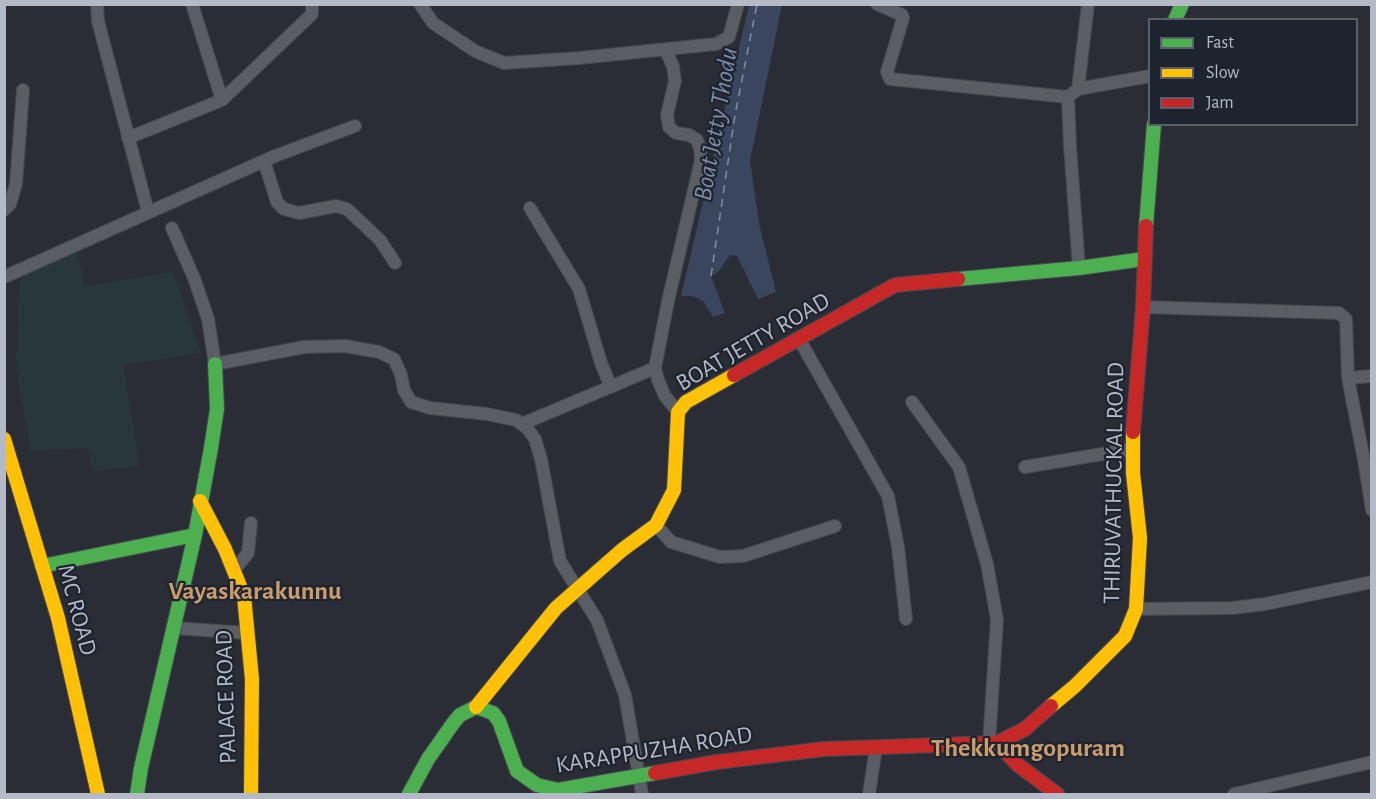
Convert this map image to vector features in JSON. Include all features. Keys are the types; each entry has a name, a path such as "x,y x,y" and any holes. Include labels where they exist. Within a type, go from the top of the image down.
{"main road":[{"path":"1176,18 1182,4"},
{"name":"THIRUVATHUCKAL ROAD","path":"993,743 1012,737 1025,729 1092,670 1125,636 1136,609 1140,538 1132,449 1134,388 1143,307 1144,259 1154,126"},
{"name":"BOAT JETTY ROAD","path":"476,707 556,608 622,550 656,525 674,490 678,412 686,402 895,285 1079,268 1144,259"},
{"path":"137,795 141,768 195,535 217,409 215,364"},
{"name":"MC ROAD","path":"4,438 67,654 98,795"},
{"name":"PALACE ROAD","path":"201,501 244,596 252,679 250,795"},
{"path":"42,566 195,535"},
{"path":"409,795 428,759 454,722 460,715 476,707"},
{"name":"KARAPPUZHA ROAD","path":"476,707 493,713 499,721 518,771 523,777 547,792 666,771 824,749 993,743"},
{"path":"993,743 1057,795"}],"street":[{"path":"97,4 98,21 148,212"},
{"path":"192,4 222,100"},
{"path":"128,138 222,100 312,14 312,4"},
{"path":"420,4 433,23 474,51 504,63 666,51 716,44 729,37 738,4"},
{"path":"878,4 905,11 887,72 890,79 1073,93 1148,76"},
{"path":"1079,268 1070,146 1073,93 1088,4"},
{"path":"666,51 674,66 675,81 667,115 669,127 676,133 688,135 697,140 701,160 655,368 665,396 678,412"},
{"path":"4,210 10,204 16,184 23,90"},
{"path":"4,277 264,160 355,126"},
{"path":"264,160 277,201 284,210 299,213 336,206 347,209 380,240 395,263"},
{"path":"530,208 579,289 601,363 611,387"},
{"path":"172,228 194,278 208,319 215,364 304,347 345,346 379,352 394,359 404,390 411,402 430,408 487,414 516,420 527,428 535,440 560,561 597,620 625,695 642,795"},
{"path":"1143,307 1339,313 1346,318 1348,378 1371,510"},
{"path":"799,339 888,496 898,547 906,619"},
{"path":"522,424 655,368"},
{"path":"1348,378 1371,376"},
{"path":"912,402 959,467 987,564 997,619 993,743"},
{"path":"1025,467 1132,449"},
{"path":"234,570 249,553 251,523"},
{"path":"656,525 671,542 720,557 742,556 835,526"},
{"path":"1136,609 1232,608 1265,604 1371,582"},
{"path":"174,627 247,633"},
{"path":"868,795 876,747"},
{"path":"1234,795 1371,762"}],"shaded area":[{"path":"78,252 84,286 173,272 201,353 123,365 140,466 93,471 88,448 31,451 16,369 20,276"}],"water":[{"path":"749,5 782,5 750,161 760,228 776,292 758,299 737,256 730,255 719,271 711,276 725,313 713,317 703,301 692,296 681,296"}],"ferry route":[{"path":"711,276 735,115 757,4"}],"traffic: fast":[{"path":"1176,18 1182,4"},
{"path":"1146,226 1154,126"},
{"path":"958,279 1079,268 1144,259"},
{"path":"137,794 195,535 211,448 217,409 215,364"},
{"path":"42,566 195,535"},
{"path":"409,794 428,759 454,722 460,715 476,707 493,713 499,721 517,771 537,785 558,790 655,773"}],"traffic: slow":[{"path":"476,707 556,608 622,550 656,525 674,490 678,412 686,402 734,375"},
{"path":"1051,706 1075,686 1125,636 1136,609 1140,538 1133,473 1133,432"},
{"path":"4,439 58,618 98,794"},
{"path":"200,501 225,549 244,596 252,679 251,794"}],"traffic: jam":[{"path":"1133,432 1143,307 1146,226"},
{"path":"734,375 895,285 958,279"},
{"path":"655,773 717,762 824,749 997,743 1025,729 1051,706"},
{"path":"997,743 1018,765 1057,794"}],"district":[{"name":"Vayaskarakunnu","path":"255,591"},
{"name":"Thekkumgopuram","path":"1028,748"}],"water label":[{"name":"Boat Jetty Thodu","path":"716,124"}]}
